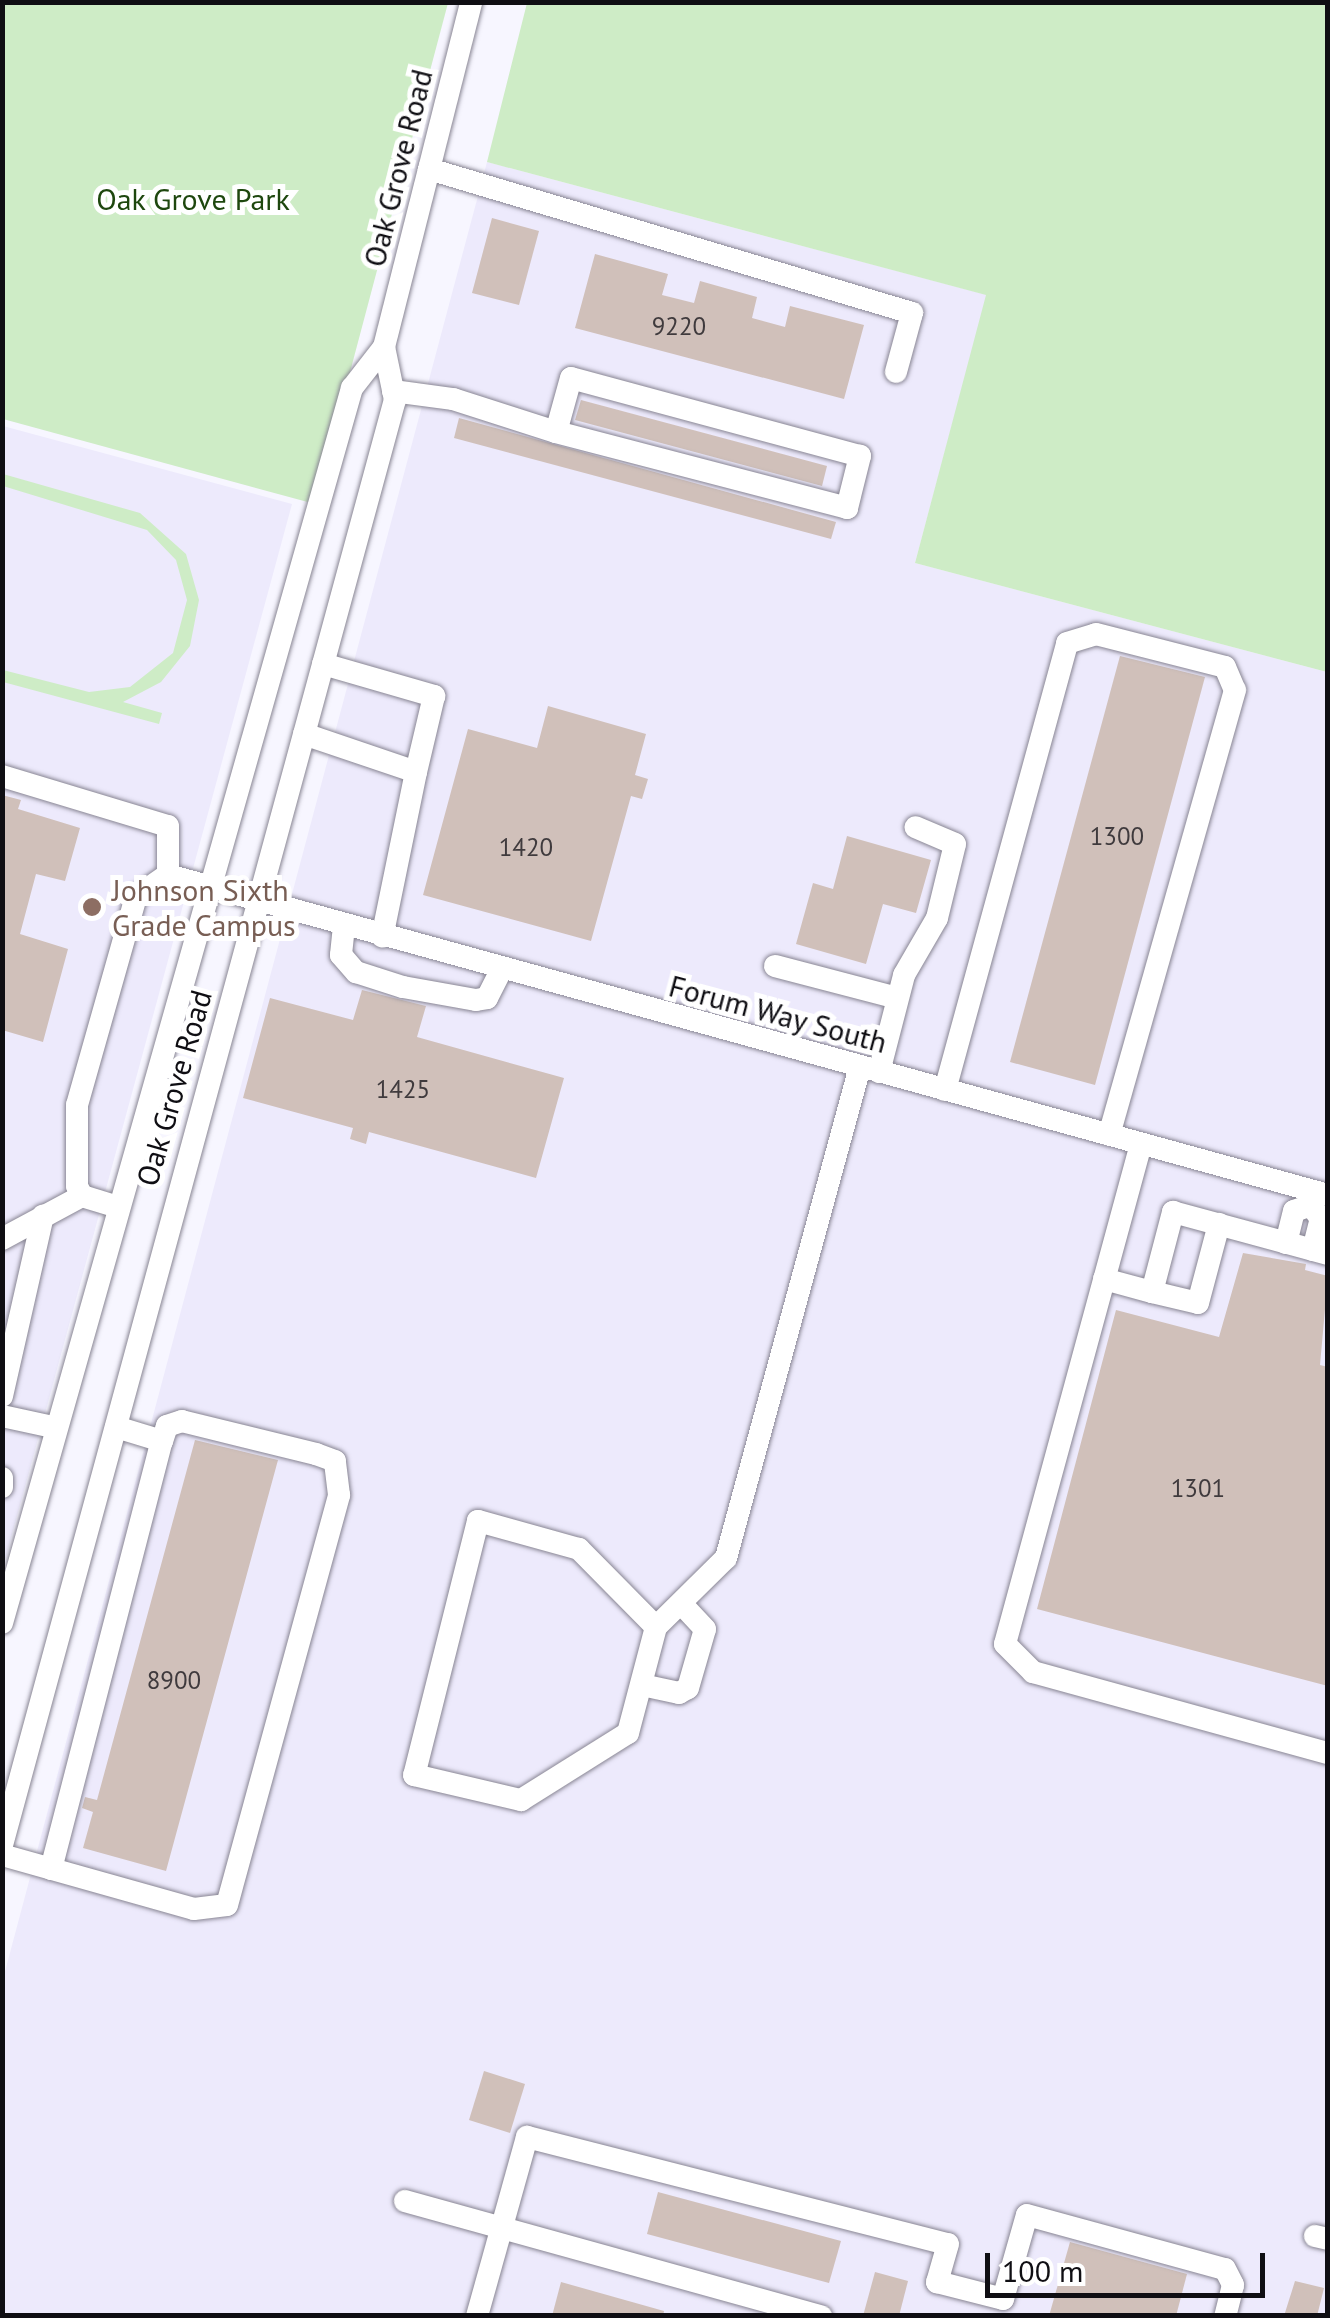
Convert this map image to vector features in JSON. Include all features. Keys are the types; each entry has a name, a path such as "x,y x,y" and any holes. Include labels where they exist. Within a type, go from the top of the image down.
{"street":[{"name":"Oak Grove Road","path":"2,1623 53,1427 214,888 352,388 384,348 470,2"},
{"path":"429,169 912,313 896,372"},
{"name":"Oak Grove Road","path":"2,1845 323,664 393,391 384,348"},
{"path":"393,391 453,399 556,432 847,508 860,456 571,378 556,432"},
{"path":"945,1090 1067,643 1096,634 1225,667 1235,690 1109,1135"},
{"path":"323,664 434,696 382,936"},
{"path":"304,734 416,772"},
{"path":"2,776 168,826 168,875 136,897 77,1105 72,1140 82,1196"},
{"path":"656,1627 579,1550 478,1521 414,1775 521,1800 628,1733 656,1627 726,1558 869,1070 936,918 955,840 915,827"},
{"name":"Forum Way South","path":"168,875 258,903 1109,1135 1318,1197"},
{"path":"344,926 341,955 356,972 404,987 476,1000 487,998 502,970"},
{"path":"775,966 898,998"},
{"path":"1141,1144 1005,1644 1033,1672 1328,1753"},
{"path":"2,1239 82,1196 118,1207"},
{"path":"1152,1292 1173,1212 1320,1252 1318,1197 1294,1211 1286,1242"},
{"path":"2,1396 43,1216"},
{"path":"1104,1280 1198,1303 1219,1224"},
{"path":"2,1416 53,1427"},
{"path":"2,1855 51,1869 194,1909 226,1905 339,1495 334,1462 316,1454 182,1421 167,1426 51,1869"},
{"path":"116,1426 162,1441"},
{"path":"2,1478 2,1487"},
{"path":"642,1685 679,1694 688,1688 706,1629 681,1603"},
{"path":"477,2316 527,2137 948,2244 936,2282 1003,2299 1027,2215 1225,2268 1233,2286 1226,2316"},
{"path":"406,2201 821,2316"}],"shaded area":[{"path":"487,162 987,295 915,563 1327,672 1327,2315 3,2316 3,1979"},
{"name":"Johnson Sixth Grade Campus","path":"3,426 292,504 3,1568"}],"green space":[{"name":"Oak Grove Park","path":"2,3 448,3 315,504 3,419"},
{"path":"527,3 1327,3 1327,672 915,563 986,295 487,162"},
{"path":"3,474 140,513 186,554 199,600 190,646 161,682 123,702 162,713 159,724 3,682 3,670 89,692 130,687 173,653 187,600 176,560 147,530 3,486"}],"building":[{"path":"492,218 539,231 519,305 472,293"},
{"path":"595,254 668,274 662,295 694,303 700,281 757,297 752,318 785,327 790,306 864,325 844,399 575,328"},
{"path":"581,400 827,466 822,486 575,420"},
{"path":"459,418 836,522 831,539 454,438"},
{"path":"1120,656 1205,677 1095,1085 1010,1062"},
{"path":"548,706 646,734 635,775 648,779 642,799 631,796 591,941 423,895 468,729 537,748"},
{"path":"2,795 21,800 18,809 80,828 65,881 36,874 20,934 68,949 43,1042 2,1030"},
{"path":"847,836 931,860 916,913 883,904 866,964 796,944 813,883 833,889"},
{"path":"362,990 426,1006 417,1037 564,1078 536,1178 369,1132 366,1144 350,1139 353,1128 243,1098 270,998 353,1020"},
{"path":"1243,1253 1306,1264 1305,1270 1328,1276 1320,1365 1328,1367 1328,1686 1037,1609 1116,1310 1219,1337"},
{"path":"195,1440 278,1460 166,1871 83,1848 93,1812 82,1808 85,1797 97,1800"},
{"path":"484,2071 525,2084 510,2133 469,2120"},
{"path":"658,2192 841,2241 829,2283 647,2234"},
{"path":"1070,2242 1187,2274 1176,2316 1049,2316"},
{"path":"875,2272 908,2281 899,2316 863,2316"},
{"path":"1295,2281 1324,2288 1317,2316 1284,2316"},
{"path":"561,2282 664,2311 663,2316 552,2316"}],"place":[{"name":"Johnson Sixth Grade Campus","path":"92,907"}]}
